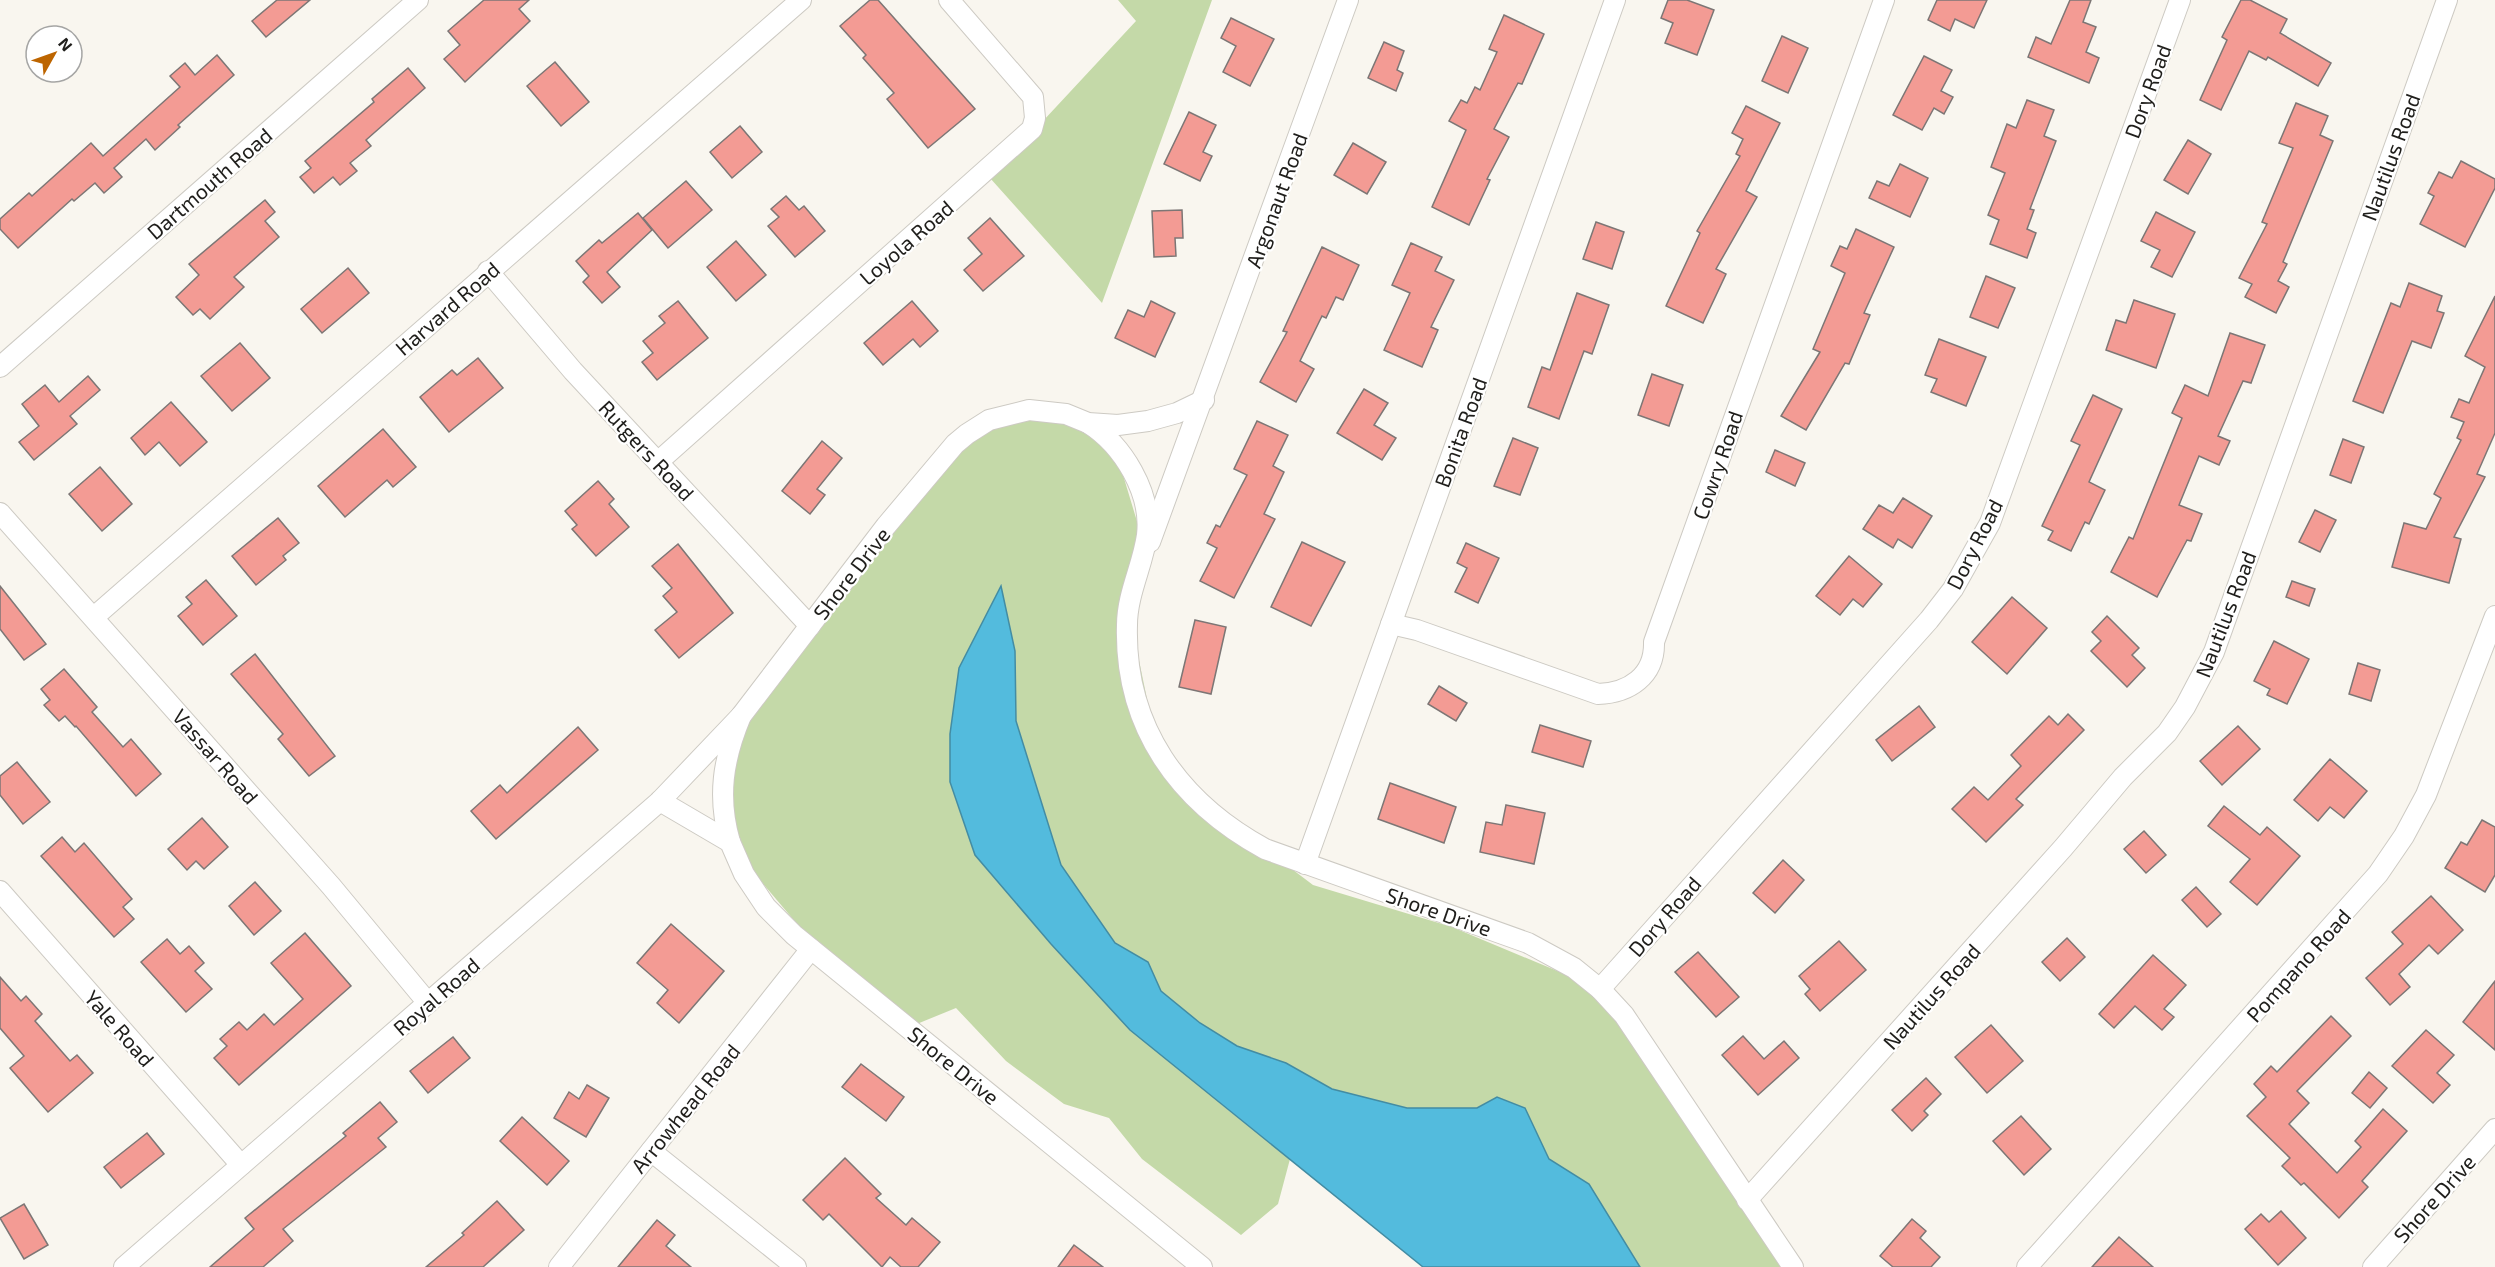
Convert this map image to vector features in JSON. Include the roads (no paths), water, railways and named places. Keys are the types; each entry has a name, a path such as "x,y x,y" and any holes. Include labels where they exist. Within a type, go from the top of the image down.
{"street":[{"name":"Dartmouth Road","path":"0,367 418,0"},
{"name":"Harvard Road","path":"94,617 801,0"},
{"name":"Loyola Road","path":"659,461 1032,129 1035,118 1033,97 949,0"},
{"name":"Argonaut Road","path":"1203,400 1348,0"},
{"name":"Bonita Road","path":"1305,864 1615,0"},
{"name":"Cowry Road","path":"1391,624 1417,630 1598,694 1614,694 1629,688 1641,679 1650,665 1662,620 1884,0"},
{"name":"Dory Road","path":"1600,989 1929,620 1972,557 1990,523 2180,0"},
{"name":"Nautilus Road","path":"1747,1200 2055,857 2123,777 2167,732 2185,707 2214,652 2446,0"},
{"name":"Rutgers Road","path":"488,271 573,371 810,626"},
{"name":"Shore Drive","path":"1088,423 1118,425 1148,421 1177,413 1203,400"},
{"name":"Shore Drive","path":"1139,570 1203,400"},
{"name":"Shore Drive","path":"1202,1267 811,949 766,907 744,874 730,842 721,798 723,771 729,744 741,716 886,526 967,434 989,420 1029,410 1066,414 1088,423 1110,440 1127,463 1139,485 1145,509 1147,533 1126,623 1133,688 1145,726 1157,750 1179,783 1205,810 1233,832 1265,849 1528,943 1559,958 1600,989 1624,1015 1793,1267"},
{"name":"Vassar Road","path":"0,513 331,886 428,1003"},
{"name":"Pompano Road","path":"2027,1267 2378,874 2404,836 2427,795 2495,615"},
{"name":"Royal Road","path":"124,1267 660,801 741,716"},
{"path":"660,801 730,842"},
{"name":"Yale Road","path":"0,891 241,1165"},
{"name":"Arrowhead Road","path":"559,1267 811,949"},
{"name":"Shore Drive","path":"2373,1267 2495,1129"},
{"path":"651,1151 796,1267"}],"water":[{"path":"1001,586 1015,651 1016,721 1061,865 1115,943 1148,962 1161,991 1200,1023 1237,1046 1286,1063 1332,1089 1407,1108 1477,1108 1497,1097 1525,1108 1549,1159 1589,1184 1640,1267 1423,1267 1130,1030 1051,944 975,855 950,782 950,734 959,668"}]}
